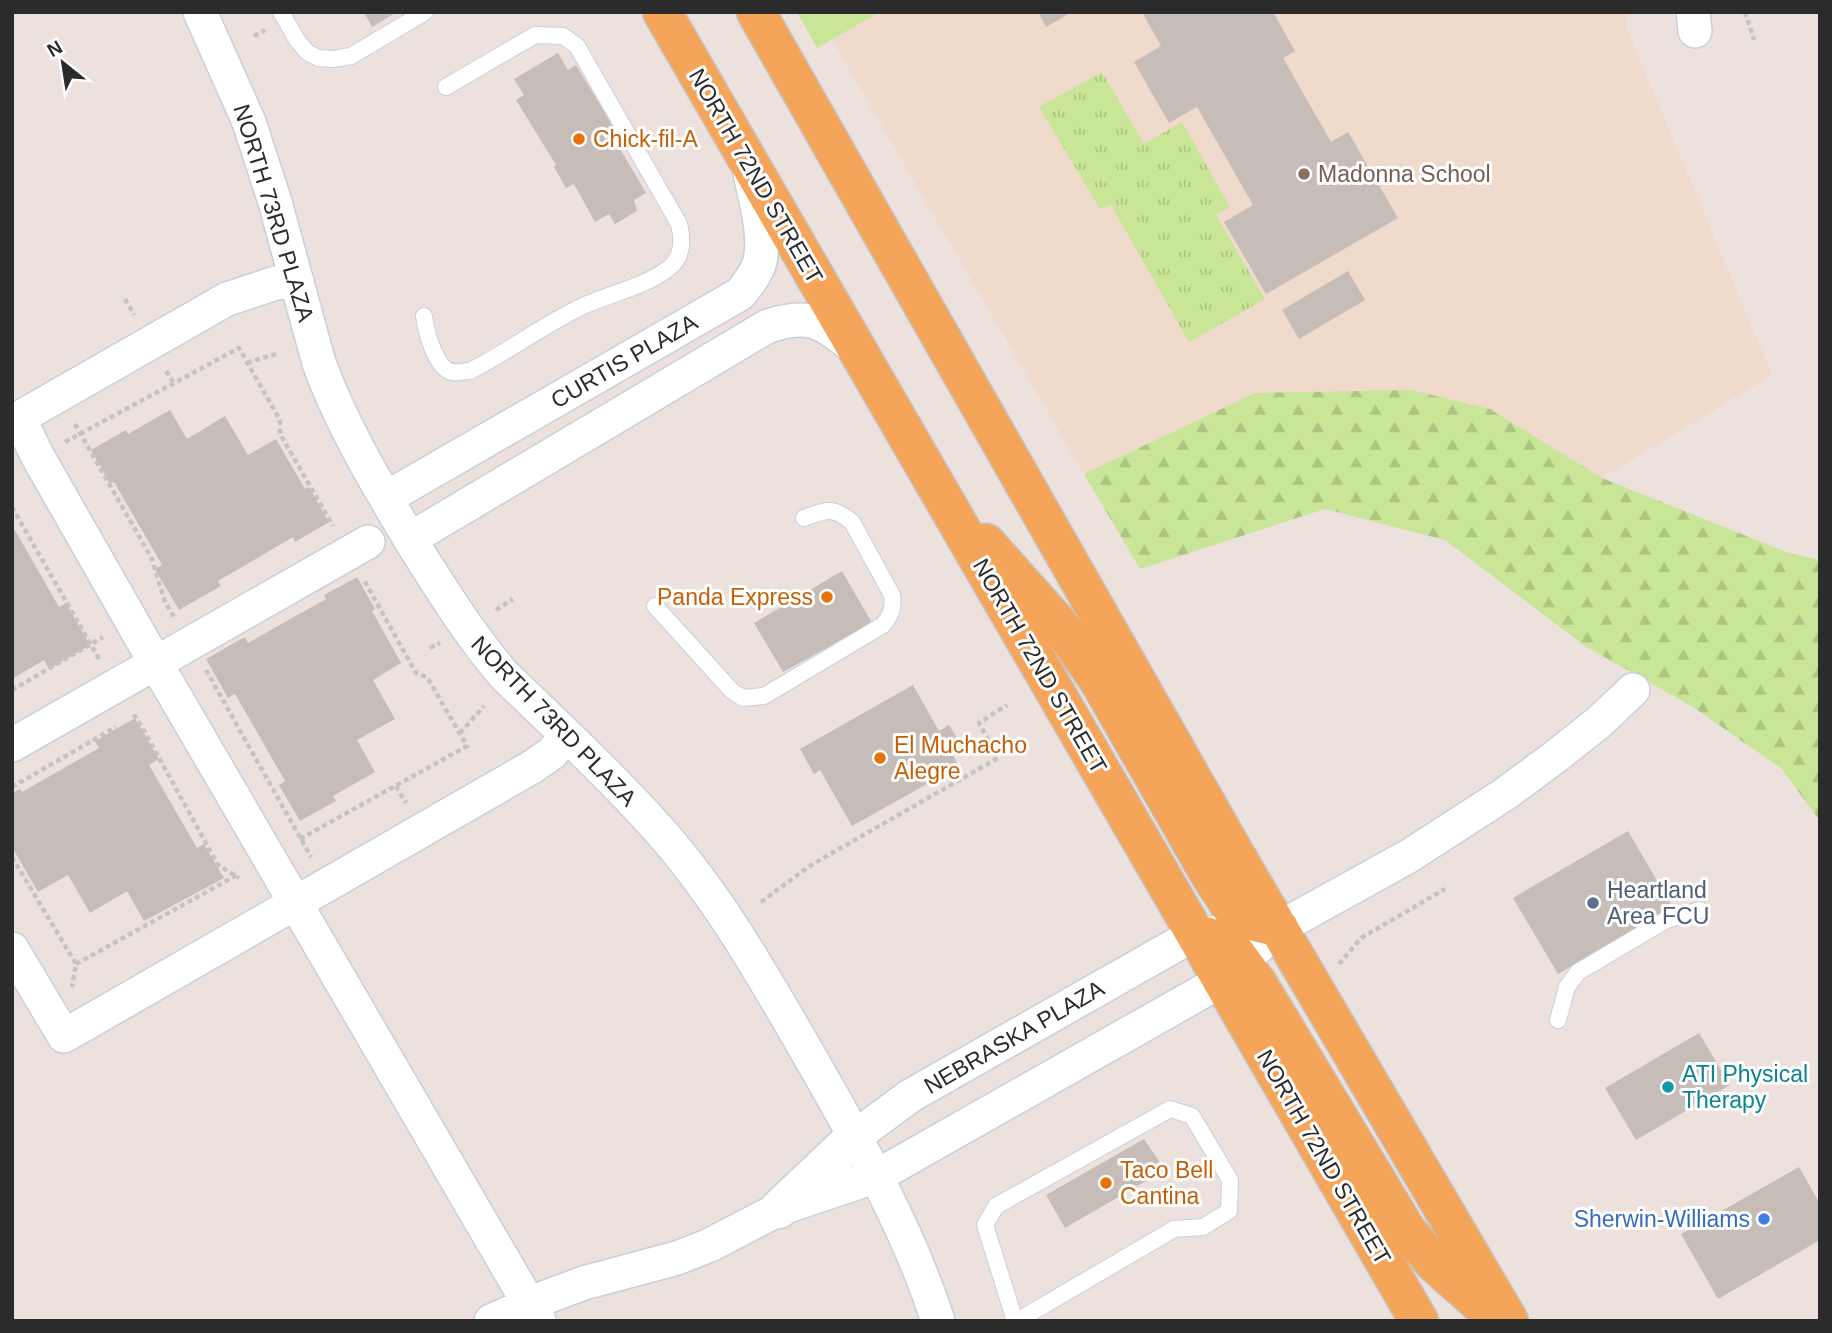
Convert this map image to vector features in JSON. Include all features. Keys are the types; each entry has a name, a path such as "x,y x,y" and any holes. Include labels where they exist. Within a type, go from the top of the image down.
{"main road":[{"name":"NORTH 72ND STREET","path":"662,12 1195,934 1231,972 1419,1321"},
{"path":"755,12 1279,928 1509,1321"},
{"path":"934,484 1069,638 1098,681 1210,876 1231,907 1248,920 1279,928"},
{"path":"1231,972 1274,1007 1407,1231 1435,1264 1499,1321"}],"street":[{"name":"NORTH 73RD PLAZA","path":"200,12 249,121 269,179 328,388 386,498 483,651 659,830 692,871 750,956 877,1176 920,1272 938,1321"},
{"name":"CURTIS PLAZA","path":"386,498 740,294 754,276 761,253 759,217 747,160"},
{"path":"297,281 276,283 227,299 16,412 38,457 155,662 534,1312"},
{"name":"CURTIS PLAZA","path":"410,539 768,326 794,319 813,320 826,326 856,349"},
{"path":"12,745 155,662 364,557"},
{"name":"NEBRASKA PLAZA","path":"491,1321 534,1312 584,1283 677,1258 710,1245 779,1209 877,1176 1231,972 1279,928 1409,856 1505,794 1566,749 1633,690"},
{"path":"12,948 64,1036 532,767 552,753 566,736"},
{"name":"NEBRASKA PLAZA","path":"779,1209 856,1136 910,1096 1195,934 1279,928"}],"lane":[{"path":"281,12 297,40 307,51 318,58 333,59 351,56 425,12"},
{"path":"424,316 427,335 443,367 452,372 470,371 582,306 634,288 670,267 681,253 682,236 679,224 577,46 563,36 535,35 446,88"},
{"path":"655,606 732,691 743,698 764,696 883,625 890,618 894,606 892,595 852,522 842,513 829,509 804,518"},
{"path":"1558,1020 1567,987 1578,972 1666,920 1700,910"},
{"path":"1170,1109 1192,1116 1230,1180 1228,1211 1203,1227 1174,1229 1016,1321 985,1225 996,1206 1170,1109"}],"path":[{"path":"1745,12 1754,40"},
{"path":"178,622 165,602 152,559 80,434 239,348 280,420 280,434 334,528"},
{"path":"247,363 279,353"},
{"path":"12,507 90,645 12,690"},
{"path":"215,687 300,839 467,746 428,677 416,673 364,557"},
{"path":"761,902 811,865 998,758 979,723 1007,705"},
{"path":"460,733 484,706"},
{"path":"12,787 135,716 218,865 237,875 76,964 12,857"},
{"path":"1339,964 1361,938 1445,889"}],"shaded area":[{"path":"880,12 1628,12 1626,27 1772,375 1602,478 1490,409 1255,393 1084,474 832,40"}],"green space":[{"path":"797,12 880,12 817,48"},
{"path":"1102,72 1144,144 1182,122 1230,207 1216,215 1265,299 1189,342 1111,205 1100,209 1039,107"},
{"path":"1411,390 1490,409 1602,478 1789,553 1820,560 1820,821 1782,769 1693,707 1585,646 1445,540 1325,509 1140,569 1084,474 1255,393"}],"building":[{"path":"364,12 397,12 372,27"},
{"path":"1038,12 1072,12 1046,27"},
{"name":"Madonna School","path":"1142,12 1273,12 1295,51 1283,58 1331,142 1348,132 1398,218 1266,294 1224,222 1253,205 1197,107 1169,123 1134,62 1161,46"},
{"name":"Chick-fil-A","path":"558,53 568,70 576,65 620,138 615,140 646,193 634,200 637,211 615,224 609,214 595,222 574,184 566,188 554,167 556,165 516,100 524,95 514,79"},
{"path":"1348,271 1365,300 1299,339 1282,310"},
{"path":"170,410 187,439 225,416 248,455 276,439 305,489 309,487 329,522 295,542 293,537 218,581 221,586 179,610 155,569 162,565 114,482 110,484 91,450 126,430 128,434"},
{"path":"12,525 59,607 66,603 90,645 49,669 44,660 12,679"},
{"name":"Panda Express","path":"842,571 872,623 783,672 754,623"},
{"path":"357,577 375,609 372,611 401,663 373,680 395,719 357,740 375,772 333,796 336,801 300,821 279,785 285,781 235,694 228,698 206,659 245,637 248,643 326,599 324,595"},
{"name":"El Muchacho Alegre","path":"913,685 939,731 949,725 961,744 950,750 959,766 852,826 820,770 814,774 800,749"},
{"path":"135,718 159,759 149,765 197,848 204,844 224,878 144,921 127,891 90,913 68,875 38,892 12,847 12,793 20,789 22,792 99,748 95,741"},
{"name":"Heartland Area FCU","path":"1628,831 1673,908 1558,974 1513,898"},
{"name":"ATI Physical Therapy","path":"1699,1033 1730,1085 1636,1140 1605,1088"},
{"name":"Taco Bell Cantina","path":"1144,1139 1165,1170 1065,1228 1046,1195"},
{"name":"Sherwin-Williams","path":"1799,1167 1820,1204 1820,1240 1718,1299 1681,1234"}],"place":[{"name":"Chick-fil-A","path":"579,139"},
{"name":"Madonna School","path":"1304,174"},
{"name":"Panda Express","path":"827,597"},
{"name":"El Muchacho Alegre","path":"880,758"},
{"name":"Heartland Area FCU","path":"1593,903"},
{"name":"ATI Physical Therapy","path":"1668,1087"},
{"name":"Taco Bell Cantina","path":"1106,1183"},
{"name":"Sherwin-Williams","path":"1764,1219"}]}
